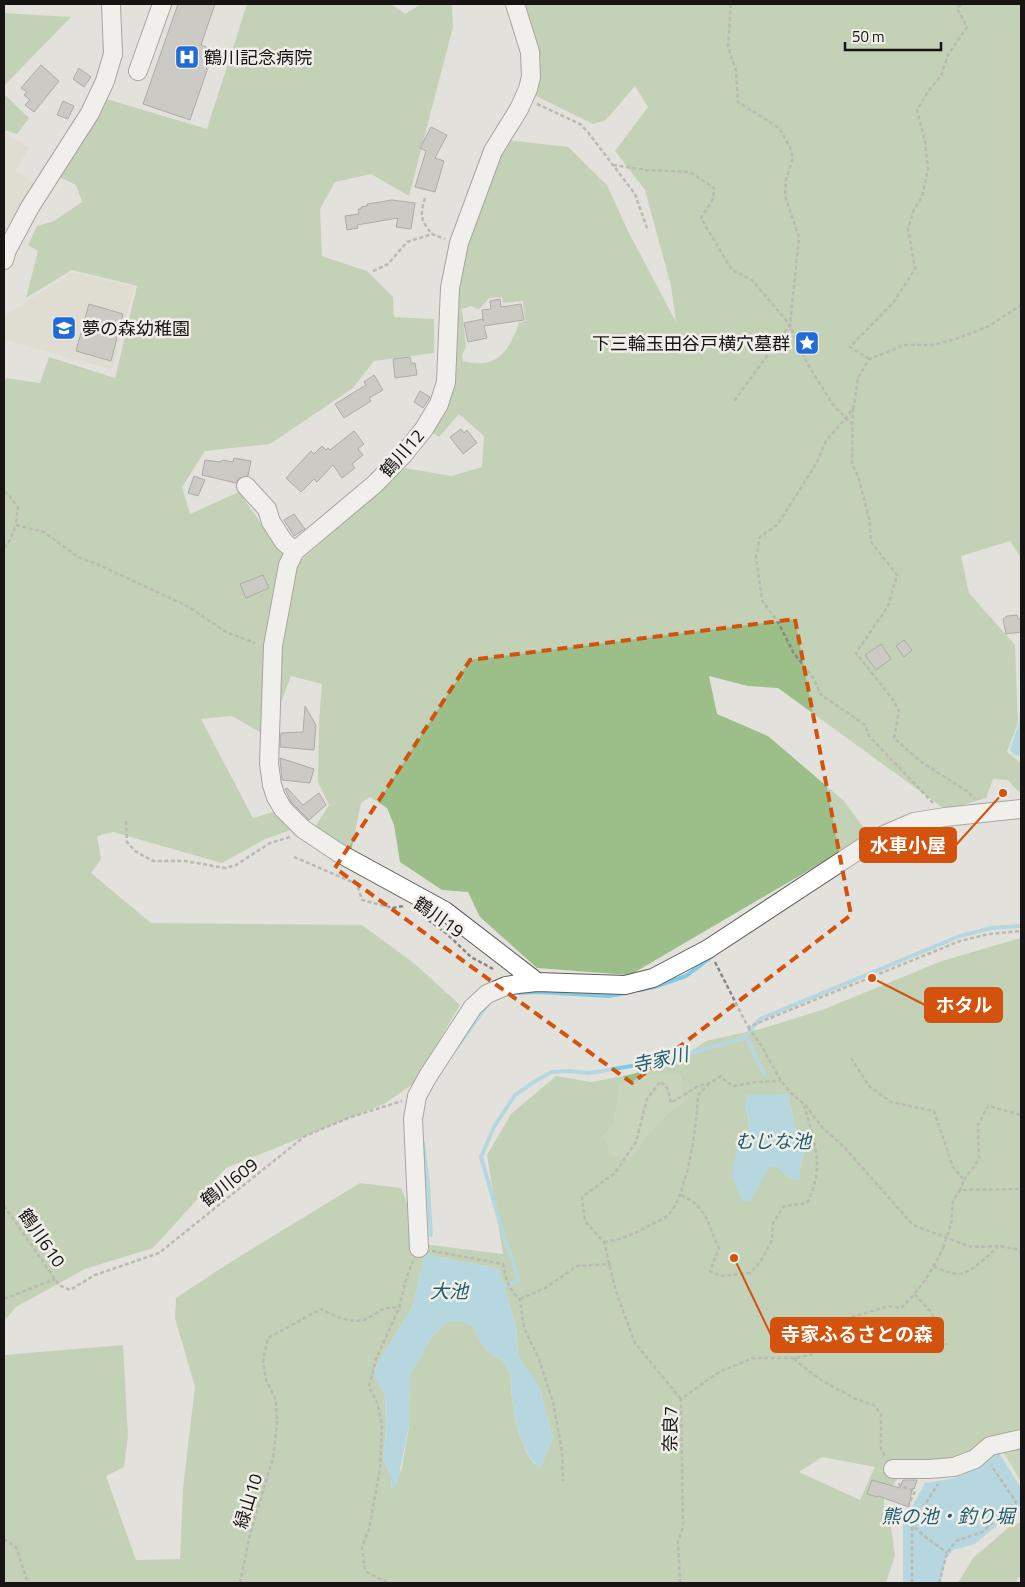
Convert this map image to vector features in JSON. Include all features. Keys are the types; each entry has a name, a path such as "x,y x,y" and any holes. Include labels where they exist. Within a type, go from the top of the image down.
{"street":[{"path":"4,260 7,250 30,207 90,113 105,81 113,54 111,4"},
{"path":"138,71 162,4"},
{"name":"鶴川12","path":"515,4 530,52 531,77 524,98 493,151 459,243 450,288 446,382 439,404 424,429 408,449 375,484 295,551 288,564 273,646 270,776 276,797 283,809 303,829 339,853 445,911 537,982"},
{"path":"246,486 267,509 271,522 284,542 295,551"},
{"path":"419,1248 413,1119 417,1096 473,1007 480,1000 496,989 537,982 625,985 653,978 708,949 877,838 914,822 1021,809"},
{"path":"893,1469 954,1467 975,1459 990,1446 1021,1439"}],"path":[{"path":"731,4 728,46 736,71 738,102 778,128 790,147 793,158 786,180 785,196 800,237 790,325 734,402"},
{"path":"869,359 850,348 893,303 915,269 908,229 914,209 922,197 928,169 918,110 929,90 941,76 948,56 967,27 957,8 962,4"},
{"path":"524,98 580,124 587,131 635,194 648,232"},
{"path":"613,165 646,170 690,172 714,188 714,200 701,218 732,270 752,280 790,325 807,362 833,405 853,425"},
{"path":"425,198 421,214 422,223 432,234 459,243"},
{"path":"373,271 388,264 407,242 432,234"},
{"path":"989,812 968,792 920,761 894,738 899,711 894,700 856,653 888,606 897,575 871,542 869,518 858,476 852,464 854,406 858,378 869,359 905,345 932,345 956,339 990,326 1021,305"},
{"path":"854,406 826,441 816,464 778,524 760,537 756,557 762,600 779,624 793,652 814,679 820,694 865,725 869,736 946,817"},
{"path":"4,492 8,494 18,507 16,525 10,540 4,548"},
{"path":"16,525 44,532 78,557 187,606 226,632 255,643"},
{"path":"126,821 127,842 135,851 152,861 185,861 225,868 236,865 270,843 293,836"},
{"name":"鶴川19","path":"294,857 357,884 362,900 392,908 404,906 412,910"},
{"name":"鶴川19","path":"426,919 446,933 470,957 498,971"},
{"path":"748,1027 960,941 989,934 1021,931"},
{"path":"681,1195 694,1202 706,1216 711,1234 719,1248 710,1271 720,1276 750,1274 761,1261 772,1240 773,1222 784,1206 808,1203 812,1194 818,1164 812,1129 804,1105 780,1081 761,1045 748,1027 708,949"},
{"path":"850,1058 869,1086 891,1102 934,1111 953,1167 964,1180"},
{"path":"604,1242 629,1237 668,1216 681,1195 697,1120 698,1095 710,1083 721,1076 734,1086 755,1082 780,1081"},
{"path":"681,1399 634,1343 616,1292 611,1264 604,1242 585,1221 582,1197 615,1173 636,1142 647,1099 661,1081 668,1089 671,1103 698,1086 710,1083"},
{"path":"791,1093 806,1106 822,1127 845,1148 913,1225 971,1247 999,1246 1016,1249 1021,1253"},
{"name":"鶴川609","path":"59,1285 70,1290 95,1275 160,1253 305,1136 351,1117 417,1096"},
{"path":"795,1358 811,1355 822,1337 833,1326 888,1306 900,1308 915,1294 934,1267 951,1224 954,1201 964,1180 979,1159 978,1125 988,1106 1021,1115"},
{"path":"960,1190 1021,1189"},
{"name":"鶴川610","path":"4,1206 59,1285"},
{"path":"934,1267 958,1274 974,1268 999,1246"},
{"path":"386,1583 365,1571 362,1547 369,1529 381,1460 382,1426 378,1402 369,1387 376,1359 398,1308 407,1276 419,1248 503,1264 506,1279 512,1293 520,1299 524,1328 539,1359 553,1402 562,1451 563,1481"},
{"path":"520,1299 547,1287 577,1266 611,1264"},
{"path":"4,1299 55,1279"},
{"path":"915,1294 931,1312 946,1345"},
{"name":"緑山10","path":"240,1583 249,1538 273,1458 278,1425 276,1400 266,1380 263,1360 268,1338 320,1309 342,1320 364,1320 385,1307 398,1308"},
{"name":"奈良7","path":"680,1583 678,1542 683,1527 681,1399 719,1372 753,1358 795,1358"},
{"path":"795,1358 821,1380 856,1399 875,1406 881,1415 881,1448"},
{"path":"939,1583 947,1552 956,1541 982,1532 1016,1502 990,1464"},
{"path":"893,1469 900,1486 915,1491 907,1515 912,1525 947,1552"},
{"path":"912,1583 912,1525 937,1484 945,1483"},
{"path":"4,1539 16,1547 28,1583"}],"highlighted area":[{"path":"795,619 851,915 632,1083 335,868 470,660"}],"shaded area":[{"path":"5,133 29,148 15,171 38,185 4,245"},
{"name":"夢の森幼稚園","path":"73,272 134,287 112,370 5,340 4,316"}],"green space":[{"path":"247,4 391,4 405,14 421,4 452,4 453,27 409,196 371,174 335,182 320,209 322,256 367,271 393,297 394,317 434,319 434,353 374,361 353,388 270,444 205,451 182,487 190,514 239,492 270,536 299,562 405,468 451,476 482,467 484,436 459,414 439,437 430,431 453,319 464,252 507,140 568,147 607,185 628,231 676,322 671,286 645,190 615,151 648,107 635,86 606,120 593,124 530,93 520,4 1021,4 1021,558 1010,541 961,556 969,593 1015,645 1018,723 1007,752 1021,763 1021,789 1019,792 1008,780 993,779 986,798 946,810 778,688 748,686 709,676 717,714 768,736 844,801 869,835 630,975 537,968 480,917 468,892 442,890 400,862 394,825 387,808 370,797 361,803 351,852 313,830 329,805 318,782 322,684 291,676 274,721 260,732 232,716 201,719 253,818 276,811 294,829 265,839 222,863 113,832 97,836 101,859 91,873 151,923 362,925 415,964 460,1005 413,1084 384,1104 226,1168 153,1248 85,1269 16,1307 4,1321 4,386 6,378 40,383 49,357 115,378 137,286 72,270 26,298 38,251 28,245 37,226 54,221 82,202 76,185 55,175 103,98 207,129","holes":["502,297 503,303 523,301 525,321 519,323 506,350 500,356 485,363 463,361 462,355 466,347 462,309 471,306 477,309 481,308 489,298"]},
{"path":"4,13 71,17 4,86"},
{"path":"4,94 29,118 17,134 4,130"},
{"path":"1021,938 1021,1434 950,1473 908,1466 884,1496 884,1510 890,1521 895,1555 886,1583 4,1583 4,1355 123,1345 128,1436 124,1467 106,1476 136,1560 180,1559 183,1488 195,1387 175,1318 176,1298 229,1263 360,1183 401,1188 423,1244 503,1254 487,1155 511,1114 556,1076 591,1082 629,1075 675,1062 706,1041 760,1029 822,1010 942,961","holes":["649,1075 680,1075 684,1101 658,1122 629,1159 611,1154 604,1135 614,1124 620,1084","788,1094 795,1127 805,1150 800,1168 793,1180 777,1167 769,1167 764,1175 737,1148 747,1134 749,1124 745,1107","425,1254 499,1269 516,1327 518,1356 540,1389 553,1438 540,1468 528,1455 520,1436 515,1415 511,1377 506,1365 484,1347 473,1326 459,1320 448,1322 433,1336 410,1374 409,1426 402,1468 391,1489 392,1477 383,1460 386,1430 385,1396 374,1373 378,1363 412,1308","822,1457 875,1467 860,1500 799,1472"]},
{"path":"649,1074 680,1075 684,1101 658,1122 629,1159 611,1154 604,1135 614,1124 620,1084"},
{"path":"1021,1445 1021,1482 1002,1450"},
{"path":"1021,1522 1021,1576 1017,1579 1018,1583 958,1583 973,1558 1008,1528"}],"water":[{"path":"1021,697 1021,756 1014,755 1010,750 1019,723"},
{"name":"むじな池","path":"788,1094 795,1127 805,1150 800,1168 800,1180 793,1180 777,1167 769,1167 751,1201 743,1201 732,1176 737,1148 747,1137 749,1119 745,1107 747,1095"},
{"name":"大池","path":"425,1254 499,1269 516,1327 518,1356 540,1388 553,1438 540,1468 528,1454 520,1436 512,1397 511,1377 506,1365 484,1347 473,1326 459,1320 448,1322 433,1336 410,1374 409,1425 397,1485 391,1490 392,1477 383,1460 386,1430 385,1396 374,1374 378,1363 412,1308"},
{"name":"熊の池・釣り堀","path":"998,1451 1021,1488 1021,1507 1016,1509 975,1544 953,1550 945,1560 941,1583 903,1583 903,1524 925,1483 956,1478"}],"building":[{"path":"178,4 215,4 201,45 214,50 190,120 143,104"},
{"path":"41,65 59,81 34,112 25,105 30,100 24,95 27,92 21,88"},
{"path":"79,68 91,77 84,87 73,79"},
{"path":"63,101 74,106 68,119 57,115"},
{"path":"431,127 447,135 435,158 444,161 435,192 415,187 426,151 420,148"},
{"path":"392,200 415,203 411,229 396,227 398,218 357,225 358,228 347,230 345,216 359,214 358,209 367,206 367,204"},
{"path":"500,299 501,307 521,304 524,320 484,326 487,338 468,342 464,323 483,319 482,310 491,309 490,301"},
{"path":"89,304 123,314 111,361 76,351"},
{"path":"410,357 411,363 415,363 417,375 395,378 393,359"},
{"path":"374,375 383,390 369,398 371,401 344,418 335,404 366,385 364,382"},
{"path":"420,391 430,397 423,408 414,402"},
{"path":"461,429 464,433 467,430 477,443 463,454 450,437"},
{"path":"354,431 364,444 358,449 363,455 352,464 355,468 342,478 333,465 317,482 314,479 301,492 286,478 311,451 314,454 322,446 326,450 328,448 330,450"},
{"path":"234,458 251,461 248,476 239,478 236,483 202,475 205,460 233,462"},
{"path":"194,476 205,480 198,496 188,493"},
{"path":"294,514 305,529 294,536 284,520"},
{"path":"263,575 269,588 246,598 240,584"},
{"path":"1017,615 1018,619 1021,619 1021,632 1006,634 1003,619 1007,616"},
{"path":"904,640 912,650 904,657 896,646"},
{"path":"881,644 891,659 876,670 865,655"},
{"path":"305,706 316,725 314,750 280,747 281,733 303,732"},
{"path":"280,758 314,769 310,783 282,780"},
{"path":"287,788 303,805 319,793 326,805 309,820 291,802 285,789"},
{"path":"872,1480 900,1488 903,1480 917,1480 914,1489 912,1488 909,1507 867,1494"}],"waterway":[{"name":"寺家川","path":"501,1288 518,1281 481,1157 494,1127 515,1095 552,1072 570,1071 587,1073 603,1071 670,1059 744,1038 760,1019 960,936 992,928 1021,926"},
{"path":"640,990 686,976 714,955"},
{"path":"514,993 539,992 609,996 626,993"},
{"path":"457,1047 488,1004"},
{"path":"746,1036 764,1074"},
{"path":"423,1143 431,1235"}],"place":[{"name":"鶴川記念病院","path":"187,57"},
{"name":"夢の森幼稚園","path":"64,328"},
{"name":"下三輪玉田谷戸横穴墓群","path":"807,343"},
{"name":"水車小屋","path":"1003,793"},
{"name":"ホタル","path":"872,978"},
{"name":"寺家ふるさとの森","path":"734,1258"}]}
